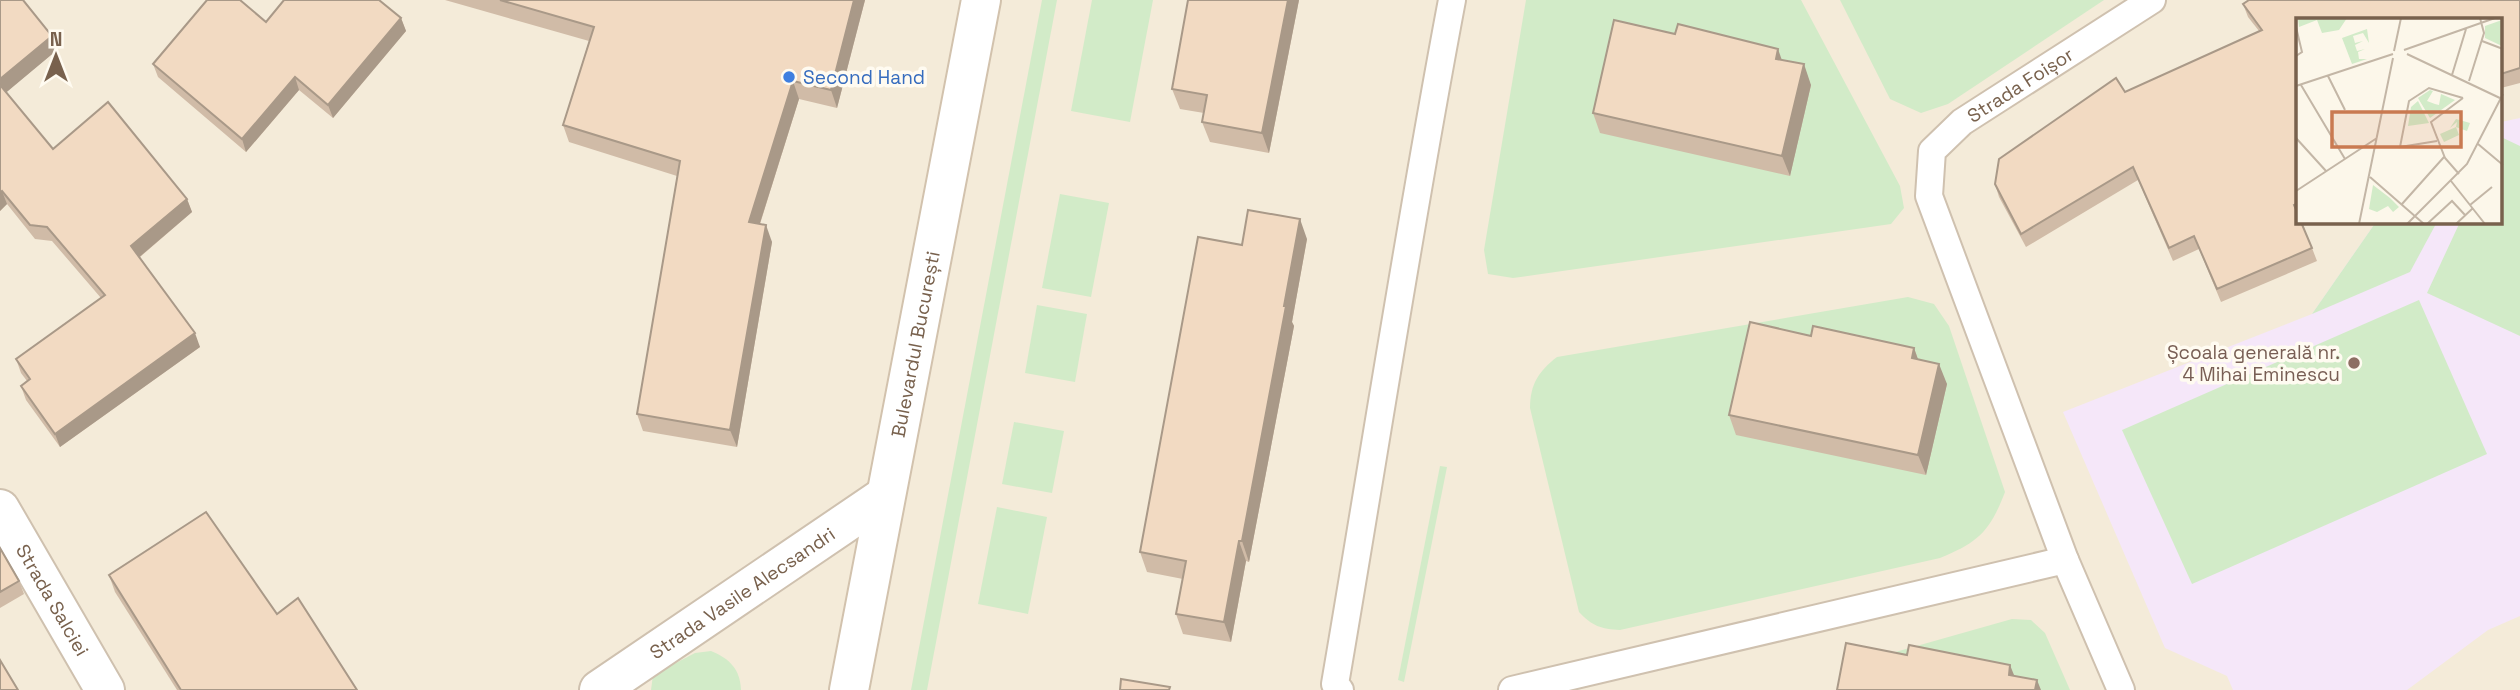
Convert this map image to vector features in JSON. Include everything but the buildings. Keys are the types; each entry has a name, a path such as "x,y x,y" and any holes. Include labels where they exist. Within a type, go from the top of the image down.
{"main road":[{"name":"Bulevardul București","path":"849,690 981,0"},
{"name":"Strada Vasile Alecsandri","path":"599,690 885,496"},
{"name":"Strada Salciei","path":"0,509 105,690"}],"lane":[{"path":"1340,690 1335,684 1394,338 1411,215 1452,0"},
{"name":"Strada Foișor","path":"2065,560 1929,196 1932,151 1962,121 2152,0"},
{"path":"1512,690 2065,560 2121,690"}],"shaded area":[{"path":"0,0 2520,0 2520,690 0,690"},
{"name":"Școala generală nr. 4 Mihai Eminescu","path":"2520,118 2520,616 2488,630 2407,690 2233,690 2227,676 2165,648 2063,412 2312,314 2375,224 2502,224 2502,122"}],"green space":[{"path":"1042,0 1057,0 927,690 911,690"},
{"path":"1092,0 1153,0 1130,122 1071,111"},
{"path":"1526,0 1801,0 1900,186 1904,208 1891,224 1513,278 1488,274 1484,250"},
{"path":"1840,0 2104,0 1948,104 1921,113 1890,99"},
{"path":"2502,137 2520,146 2520,336 2427,293 2459,224 2502,224"},
{"path":"1060,194 1109,203 1091,297 1042,288"},
{"path":"2375,224 2436,224 2410,272 2312,314"},
{"path":"1908,297 1934,304 1949,326 2005,492 1994,517 1982,534 1940,558 1620,630 1597,626 1579,612 1530,408 1534,385 1551,362 1557,357"},
{"path":"2419,300 2487,454 2192,584 2122,430"},
{"path":"1037,305 1087,314 1075,382 1025,373"},
{"path":"1014,422 1064,431 1052,493 1002,484"},
{"path":"1440,466 1447,467 1404,682 1398,680"},
{"path":"997,507 1047,517 1028,614 978,604"},
{"path":"2012,619 2031,620 2045,633 2070,690 2017,690 1853,664"},
{"path":"711,651 733,666 739,676 741,690 651,690 653,675 695,653"}],"place":[{"name":"Second Hand","path":"789,77"},
{"name":"Școala generală nr. 4 Mihai Eminescu","path":"2354,363"}]}
